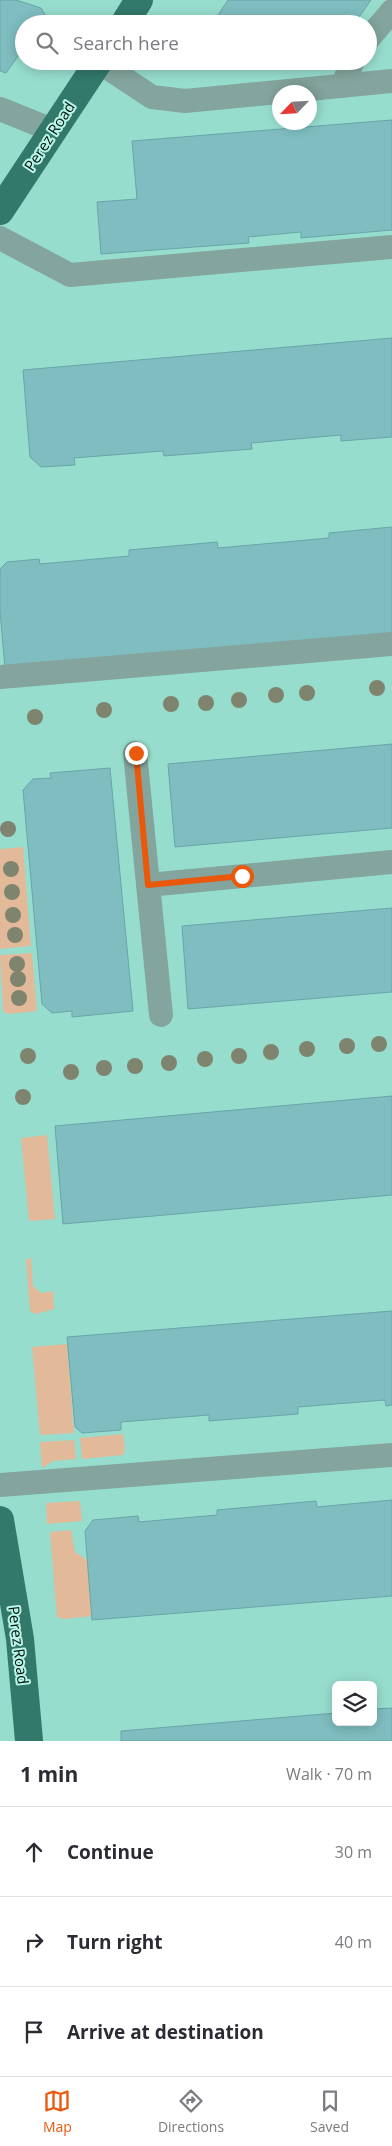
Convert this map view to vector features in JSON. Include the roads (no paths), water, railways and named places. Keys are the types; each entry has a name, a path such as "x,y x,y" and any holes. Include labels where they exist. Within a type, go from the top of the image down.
{"main road":[{"name":"Perez Road","path":"0,211 93,70"},
{"name":"Perez Road","path":"0,1520 20,1639 29,1741"}],"street":[{"path":"377,28 392,11"},
{"path":"112,70 152,97 185,101 392,81"},
{"path":"342,86 349,70"},
{"path":"0,109 52,130"},
{"path":"0,238 70,275 392,247"},
{"path":"0,677 392,644"},
{"path":"136,753 161,1015"},
{"path":"148,885 392,862"},
{"path":"0,1485 392,1455"}]}
